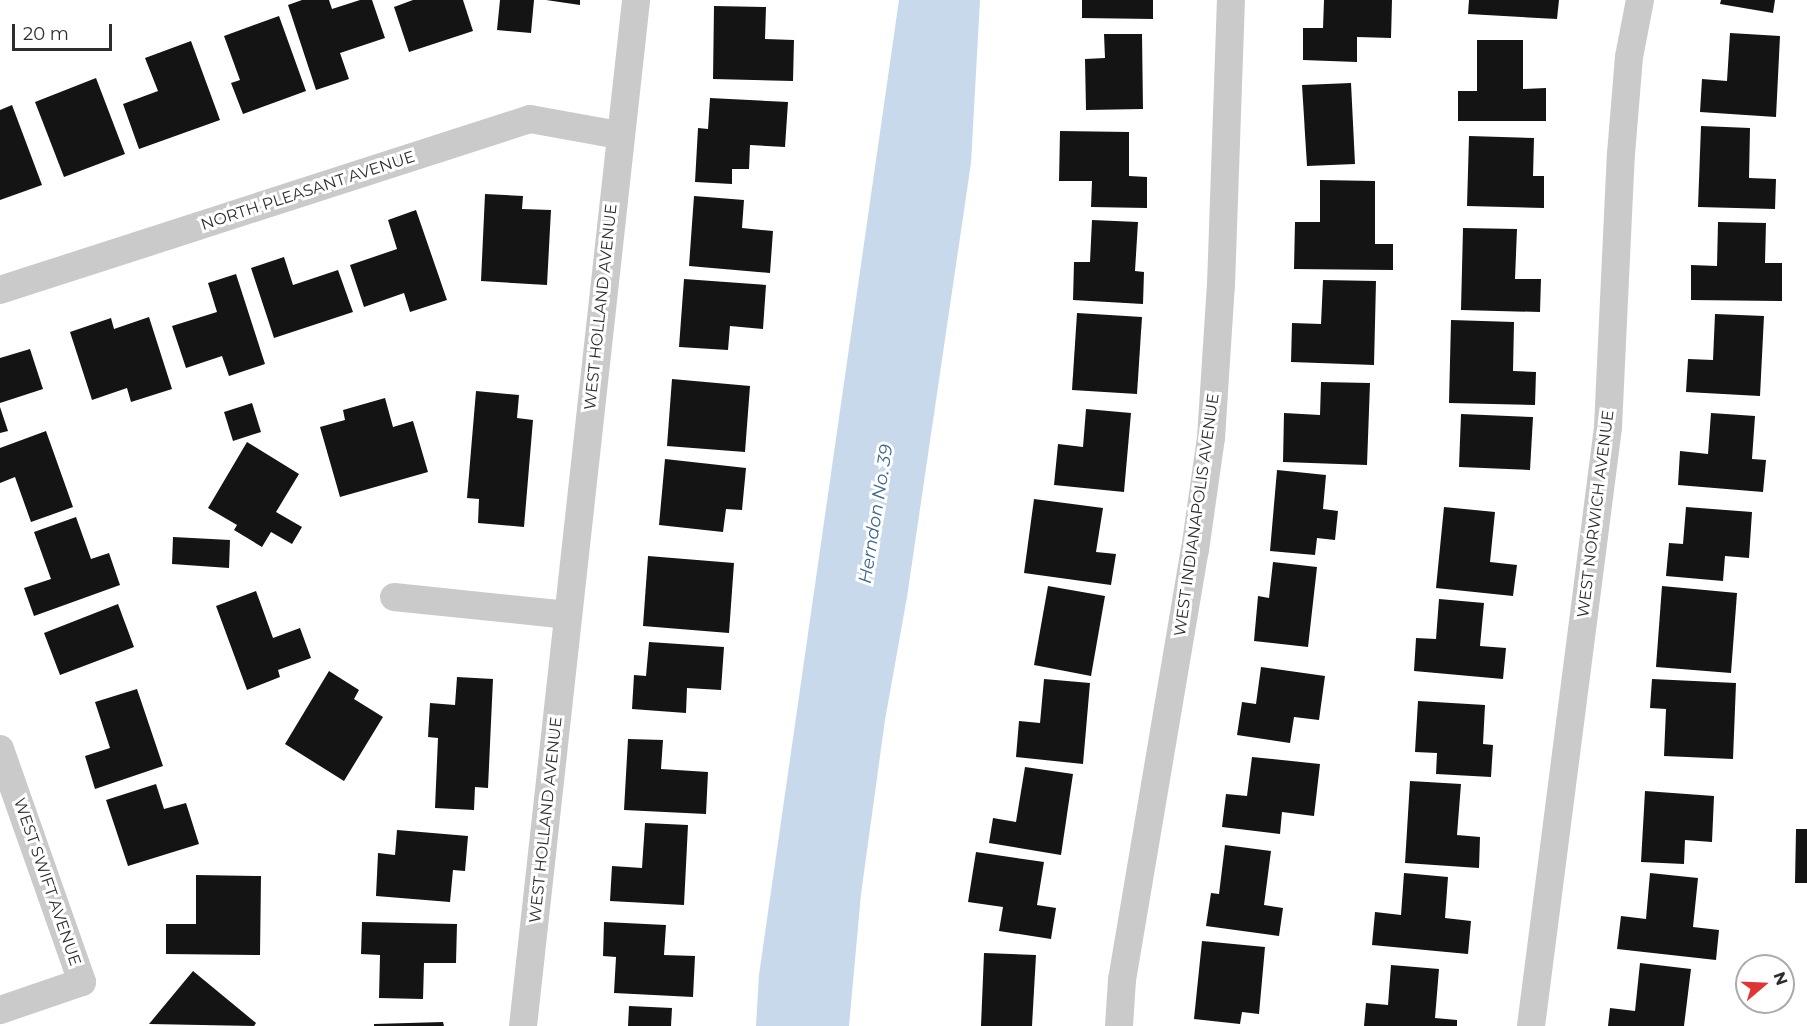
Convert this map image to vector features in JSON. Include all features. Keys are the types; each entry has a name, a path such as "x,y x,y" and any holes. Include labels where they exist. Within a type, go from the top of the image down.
{"street":[{"name":"WEST HOLLAND AVENUE","path":"523,1026 619,135 636,0"},
{"name":"WEST INDIANAPOLIS AVENUE","path":"1119,1026 1122,980 1195,550 1211,438 1221,285 1231,0"},
{"name":"WEST NORWICH AVENUE","path":"1531,1026 1608,427 1621,154 1629,57 1640,0"},
{"name":"NORTH PLEASANT AVENUE","path":"0,290 530,119 619,135"},
{"path":"394,597 568,615"},
{"name":"WEST SWIFT AVENUE","path":"0,749 82,982 0,1011"}],"water":[{"name":"Herndon No. 39","path":"899,0 980,0 971,163 907,597 885,720 861,894 849,1026 756,1026 759,975"}],"building":[{"path":"302,0 329,0 332,9 360,0 372,0 385,38 340,53 349,79 316,90 288,5"},
{"path":"413,0 463,0 473,31 409,52 394,7"},
{"path":"500,0 534,0 531,33 497,30"},
{"path":"546,0 580,0 580,5"},
{"path":"1082,0 1153,0 1153,19 1082,18"},
{"path":"1324,0 1392,0 1391,38 1357,37 1357,62 1303,60 1303,28 1323,28"},
{"path":"1469,0 1559,0 1557,19 1468,14"},
{"path":"1721,0 1775,0 1773,13 1720,4"},
{"path":"714,6 766,7 765,39 794,40 793,81 713,79"},
{"path":"279,16 306,91 243,114 231,83 240,80 224,36"},
{"path":"1730,33 1780,36 1776,117 1700,112 1702,79 1727,81"},
{"path":"1104,34 1142,34 1143,109 1086,110 1085,59 1105,58"},
{"path":"1477,40 1523,40 1523,89 1546,88 1546,121 1458,121 1458,91 1477,91"},
{"path":"191,41 220,120 139,149 123,104 158,91 145,58"},
{"path":"96,78 125,154 64,177 35,102"},
{"path":"1351,83 1355,164 1307,166 1302,85"},
{"path":"710,98 788,102 785,147 750,145 749,169 732,169 732,184 695,182 698,128 708,129"},
{"path":"12,105 42,185 0,200 0,110"},
{"path":"1701,126 1750,128 1749,178 1776,179 1775,209 1698,207"},
{"path":"1060,131 1129,132 1129,176 1147,177 1147,208 1091,207 1092,181 1059,181"},
{"path":"1469,136 1534,138 1533,176 1544,176 1544,208 1467,206"},
{"path":"1320,180 1375,181 1375,244 1393,244 1393,270 1294,269 1295,222 1320,222"},
{"path":"485,194 523,196 522,209 551,210 547,285 481,281"},
{"path":"694,196 744,200 742,228 773,231 770,273 689,266"},
{"path":"416,210 447,300 410,312 404,293 364,307 350,265 397,249 388,220"},
{"path":"1092,220 1138,222 1135,271 1144,272 1143,304 1073,300 1074,262 1090,262"},
{"path":"1718,222 1766,223 1765,263 1782,263 1782,301 1691,300 1691,265 1717,266"},
{"path":"1463,228 1517,229 1515,279 1541,279 1540,312 1461,310"},
{"path":"284,257 293,285 338,270 353,312 274,338 251,268"},
{"path":"236,274 265,364 229,376 222,356 186,368 172,326 217,312 208,283"},
{"path":"684,279 766,285 763,329 730,326 728,350 679,347"},
{"path":"1323,280 1376,281 1374,365 1291,362 1292,323 1321,324"},
{"path":"1077,313 1142,317 1137,394 1072,390"},
{"path":"1715,314 1764,316 1760,396 1686,392 1688,359 1713,360"},
{"path":"149,317 172,389 131,402 127,388 92,400 70,332 111,318 114,329"},
{"path":"1451,320 1514,322 1513,371 1536,372 1535,405 1449,403"},
{"path":"30,349 43,389 0,403 0,358"},
{"path":"672,379 750,386 745,452 667,446"},
{"path":"1321,382 1370,383 1367,465 1283,462 1284,413 1320,415"},
{"path":"476,391 519,395 517,418 533,420 524,527 478,523 479,499 467,498"},
{"path":"385,398 393,427 413,421 428,472 340,497 320,427 345,420 343,410"},
{"path":"252,403 261,432 233,441 224,412"},
{"path":"0,407 8,431 0,433"},
{"path":"1086,409 1131,413 1124,492 1054,485 1058,444 1083,447"},
{"path":"1711,413 1755,416 1752,459 1766,460 1763,492 1678,485 1680,451 1708,454"},
{"path":"1461,414 1533,417 1530,470 1459,467"},
{"path":"46,431 73,507 31,522 15,477 0,483 0,448"},
{"path":"247,442 299,474 276,512 302,527 292,544 271,532 262,547 234,530 237,525 208,508"},
{"path":"665,459 746,468 742,510 726,509 723,532 659,525"},
{"path":"1277,470 1326,475 1323,509 1338,511 1335,540 1317,538 1315,555 1270,551"},
{"path":"1034,499 1103,508 1096,552 1116,554 1111,585 1024,573"},
{"path":"1444,507 1495,512 1490,562 1517,565 1513,596 1436,588"},
{"path":"1686,507 1752,512 1749,558 1725,556 1723,581 1666,576 1669,543 1683,544"},
{"path":"76,517 91,559 109,553 120,585 34,616 24,588 51,579 34,532"},
{"path":"173,537 230,540 229,568 172,564"},
{"path":"648,556 734,563 729,633 643,626"},
{"path":"1273,562 1317,567 1308,647 1254,641 1258,596 1269,598"},
{"path":"1048,586 1105,596 1091,676 1034,665"},
{"path":"1662,586 1737,593 1731,673 1656,667"},
{"path":"256,591 273,638 300,628 311,658 278,670 280,677 247,690 216,606"},
{"path":"1439,599 1484,603 1480,646 1506,648 1503,679 1414,671 1416,638 1436,639"},
{"path":"118,604 134,647 60,675 44,633"},
{"path":"649,642 724,647 721,690 687,688 686,713 632,709 634,675 646,676"},
{"path":"1261,667 1325,676 1319,720 1294,717 1290,743 1237,735 1242,702 1256,704"},
{"path":"329,671 359,690 354,699 383,717 344,781 285,744"},
{"path":"457,677 493,679 488,788 475,787 474,810 435,808 438,738 428,737 430,703 455,705"},
{"path":"1044,679 1090,683 1083,764 1016,757 1019,721 1040,723"},
{"path":"1652,679 1736,683 1733,759 1664,756 1666,709 1650,708"},
{"path":"137,689 163,766 95,789 85,756 110,748 95,702"},
{"path":"1418,701 1485,705 1483,744 1493,745 1491,777 1436,774 1437,753 1415,752"},
{"path":"628,739 663,740 661,769 708,772 706,814 624,810"},
{"path":"1252,757 1320,764 1314,816 1282,812 1280,834 1222,827 1226,794 1247,796"},
{"path":"1025,767 1073,774 1061,855 989,843 993,818 1016,822"},
{"path":"1410,781 1461,784 1457,835 1480,837 1479,868 1405,863"},
{"path":"156,784 164,809 186,803 199,844 128,866 106,800"},
{"path":"1645,791 1714,796 1712,842 1685,840 1684,864 1641,862"},
{"path":"645,823 688,825 684,905 610,901 612,866 642,868"},
{"path":"1796,829 1807,829 1807,883 1795,883"},
{"path":"397,830 468,836 465,871 453,870 450,902 376,896 378,853 395,855"},
{"path":"1225,845 1271,851 1264,905 1283,908 1279,936 1206,926 1211,893 1219,894"},
{"path":"976,852 1044,862 1037,905 1056,908 1051,939 999,931 1003,907 968,902"},
{"path":"1404,873 1448,877 1445,918 1471,921 1468,954 1372,945 1375,912 1401,915"},
{"path":"1650,873 1698,878 1693,927 1719,930 1716,960 1617,949 1621,916 1646,919"},
{"path":"196,875 261,876 260,955 166,954 166,924 196,924"},
{"path":"362,922 457,924 456,963 424,963 423,999 379,998 380,955 361,954"},
{"path":"604,922 666,925 664,955 695,956 693,997 614,993 616,957 603,956"},
{"path":"1202,941 1265,947 1259,1014 1242,1012 1240,1024 1194,1019"},
{"path":"984,953 1036,955 1032,1026 981,1026"},
{"path":"1640,963 1691,969 1684,1026 1608,1026 1610,1008 1635,1011"},
{"path":"1391,965 1439,969 1435,1018 1457,1020 1457,1026 1364,1026 1366,1003 1388,1005"},
{"path":"193,971 256,1023 254,1026 149,1024"},
{"path":"629,1006 672,1008 671,1026 628,1026"},
{"path":"443,1022 444,1026 374,1026 374,1024"}]}
